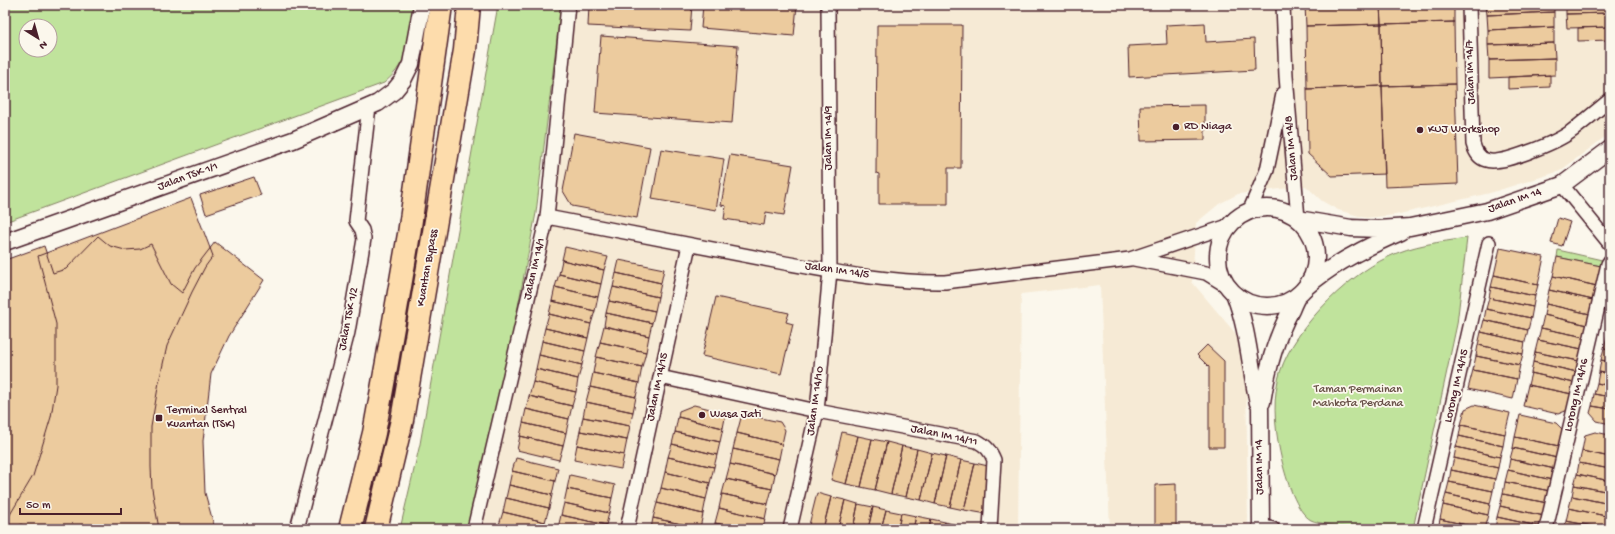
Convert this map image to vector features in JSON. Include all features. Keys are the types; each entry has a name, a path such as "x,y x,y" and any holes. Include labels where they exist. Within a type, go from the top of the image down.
{"highway":[{"name":"Kuantan Bypass","path":"350,529 374,433 387,362 409,234 441,5"},
{"name":"Kuantan Bypass","path":"376,529 402,420 464,50 469,5"}],"street":[{"name":"Jalan TSK 1/1","path":"5,242 293,140 378,103 394,91 403,80 413,58 422,5"},
{"name":"Jalan IM 14/1","path":"474,529 547,217 568,5"},
{"name":"Jalan IM 14/9","path":"828,5 830,271"},
{"name":"Jalan IM 14/8","path":"1283,5 1286,76 1298,219"},
{"name":"Jalan IM 14/7","path":"1469,5 1473,144 1476,153 1481,158 1487,161 1497,160 1528,152 1550,143 1569,133 1610,100"},
{"name":"Jalan IM 14/8","path":"1249,212 1267,170 1286,76"},
{"name":"Jalan TSK 1/2","path":"297,529 348,332 364,239 362,230 356,221 370,106"},
{"name":"Jalan IM 14","path":"1410,227 1487,211 1562,185 1610,150"},
{"path":"1562,185 1610,244"},
{"path":"1260,404 1258,403 1252,378 1244,323 1231,290 1219,266 1218,255 1224,234 1231,225 1249,212 1272,209 1283,211 1298,219 1351,228 1378,229 1410,227"},
{"name":"Jalan IM 14/5","path":"547,217 830,271 927,282 945,282 1130,258"},
{"path":"1260,404 1262,402 1268,364 1278,338 1298,294 1306,286 1312,275 1316,251 1306,228 1298,219"},
{"path":"1130,258 1231,225"},
{"path":"1130,258 1206,273 1231,290 1242,300 1261,306 1281,304 1298,294 1348,258 1372,244 1410,227"},
{"name":"Lorong IM 14/15","path":"1424,529 1489,243"},
{"name":"Jalan IM 14/15","path":"627,529 689,245"},
{"name":"Lorong IM 14/16","path":"1546,529 1608,264 1610,261"},
{"name":"Jalan IM 14/10","path":"790,529 817,411 830,271"},
{"name":"Jalan IM 14/11","path":"660,377 817,411 977,441 986,446 991,452 994,460 990,529"},
{"name":"Jalan IM 14","path":"1260,404 1265,528"}],"shaded area":[{"path":"568,5 1610,5 1610,133 1560,171 1490,193 1395,215 1366,218 1338,210 1322,201 1306,186 1238,194 1219,204 1196,223 1192,282 1236,334 1242,346 1246,368 1248,529 1110,529 1100,285 1021,294 1018,529 474,529 547,217"}],"green space":[{"path":"5,5 413,5 409,38 404,57 393,75 384,83 5,222"},
{"path":"498,5 561,5 536,213 498,410 468,529 400,529 420,444"},
{"name":"Taman Permainan Mahkota Perdana","path":"1467,238 1457,324 1413,529 1348,528 1311,520 1301,510 1292,494 1284,468 1277,431 1275,410 1276,390 1284,362 1293,344 1306,326 1337,293 1371,266 1397,253 1426,244"},
{"path":"1558,250 1602,260 1601,266 1557,257"}],"building":[{"path":"589,5 692,5 690,31 588,26"},
{"path":"703,5 797,5 794,36 701,28"},
{"path":"852,5 989,5 989,7"},
{"path":"1305,5 1380,5 1381,24 1306,26"},
{"path":"1380,5 1454,5 1454,22 1381,24"},
{"path":"1486,5 1554,5 1554,12 1487,15"},
{"path":"1566,5 1610,5 1610,13 1566,14"},
{"path":"1554,12 1554,27 1488,30 1487,15"},
{"path":"1610,13 1610,27 1567,28 1566,14"},
{"path":"1454,22 1455,84 1382,86 1381,24"},
{"path":"1205,23 1206,42 1254,39 1255,70 1129,77 1128,46 1167,44 1166,25"},
{"path":"1381,24 1382,86 1307,89 1306,26"},
{"path":"877,25 962,25 961,168 948,168 948,204 879,204 879,174 876,173"},
{"path":"1554,27 1554,43 1488,45 1488,30"},
{"path":"1610,27 1610,40 1578,41 1578,28"},
{"path":"601,36 738,46 732,123 595,113"},
{"path":"1554,43 1555,58 1489,60 1488,45"},
{"path":"1555,58 1555,75 1489,78 1489,60"},
{"path":"1550,75 1550,87 1508,89 1508,77"},
{"name":"KUJ Workshop","path":"1455,84 1458,184 1385,187 1382,86"},
{"path":"1382,86 1385,174 1332,176 1308,154 1307,89"},
{"path":"1205,105 1205,140 1141,141 1140,106"},
{"path":"574,133 650,147 637,218 572,206 563,191"},
{"path":"661,149 724,159 716,210 652,199"},
{"path":"730,155 793,165 784,215 766,212 764,225 724,219 726,206 721,205"},
{"path":"254,177 261,195 206,214 200,195"},
{"path":"191,198 213,256 205,267 192,292 167,346 159,382 151,427 151,467 152,489 159,529 5,529 5,523 33,476 51,417 56,385 56,324 38,256"},
{"path":"1558,218 1570,222 1562,246 1551,243"},
{"path":"98,236 110,246 125,250 140,249 151,244 171,284 182,293 195,268 215,242 264,280 229,336 211,374 203,441 205,493 215,529 27,529 21,524 18,529 5,529 5,260 44,246 53,273 66,269"},
{"path":"565,247 608,257 604,270 562,260"},
{"path":"1500,248 1544,257 1538,285 1494,275"},
{"path":"1557,257 1601,266 1597,286 1553,276"},
{"path":"562,260 604,270 601,284 559,274"},
{"path":"619,260 664,269 661,283 616,273"},
{"path":"616,273 661,283 658,297 613,287"},
{"path":"559,274 601,284 598,297 555,287"},
{"path":"1494,275 1538,285 1535,296 1491,287"},
{"path":"1553,276 1597,286 1593,300 1549,290"},
{"path":"555,287 598,297 595,311 552,301"},
{"path":"613,287 658,297 655,311 609,301"},
{"path":"1491,287 1535,296 1533,307 1489,298"},
{"path":"1549,290 1593,300 1590,314 1546,304"},
{"path":"716,297 789,313 786,322 793,324 781,374 702,356"},
{"path":"1489,298 1533,307 1531,318 1486,309"},
{"path":"552,301 595,311 591,324 549,314"},
{"path":"609,301 655,311 652,323 606,313"},
{"path":"1546,304 1590,314 1588,325 1544,315"},
{"path":"1486,309 1531,318 1528,330 1484,320"},
{"path":"606,313 652,323 649,336 604,326"},
{"path":"549,314 591,324 588,338 545,328"},
{"path":"1544,315 1588,325 1585,337 1541,328"},
{"path":"1484,320 1528,330 1525,342 1481,332"},
{"path":"604,326 649,336 646,352 600,342"},
{"path":"545,328 588,338 585,351 542,341"},
{"path":"1541,328 1585,337 1582,349 1538,340"},
{"path":"1481,332 1525,342 1523,354 1478,345"},
{"path":"1607,336 1610,336 1610,349 1604,348"},
{"path":"1538,340 1582,349 1579,361 1535,352"},
{"path":"542,341 585,351 582,365 539,355"},
{"path":"600,342 646,352 642,367 596,357"},
{"path":"1207,345 1224,361 1224,447 1209,447 1209,367 1197,355"},
{"path":"1478,345 1523,354 1520,365 1476,356"},
{"path":"1604,348 1610,349 1610,362 1601,360"},
{"path":"1535,352 1579,361 1577,372 1533,362"},
{"path":"539,355 582,365 578,379 536,369"},
{"path":"1476,356 1520,365 1517,379 1473,370"},
{"path":"596,357 642,367 639,383 593,373"},
{"path":"1601,360 1610,362 1610,374 1599,372"},
{"path":"1533,362 1577,372 1574,383 1531,373"},
{"path":"536,369 578,379 576,392 533,382"},
{"path":"1473,370 1517,379 1513,399 1468,389"},
{"path":"1599,372 1610,374 1610,386 1597,383"},
{"path":"593,373 639,383 636,397 590,387"},
{"path":"1531,373 1574,383 1572,394 1528,385"},
{"path":"533,382 576,392 572,406 529,396"},
{"path":"1597,383 1610,386 1610,397 1594,394"},
{"path":"1528,385 1572,394 1568,410 1558,414 1523,406"},
{"path":"590,387 636,397 633,412 586,402"},
{"path":"1594,394 1610,397 1610,409 1592,406"},
{"path":"529,396 572,406 569,419 526,409"},
{"path":"586,402 633,412 630,426 583,417"},
{"name":"Wasa Jati","path":"694,405 726,413 723,428 678,417 679,411"},
{"path":"1474,405 1510,413 1505,434 1461,425 1465,409"},
{"path":"1592,406 1610,409 1610,424 1597,421 1590,413"},
{"path":"526,409 569,419 566,433 523,423"},
{"path":"742,414 780,422 785,430 782,444 737,433"},
{"path":"1520,415 1556,423 1563,430 1559,446 1515,437"},
{"path":"583,417 630,426 627,440 580,431"},
{"path":"678,417 723,428 720,442 675,432"},
{"path":"523,423 566,433 563,446 520,436"},
{"path":"1461,425 1505,434 1503,446 1459,436"},
{"path":"580,431 627,440 624,455 577,445"},
{"path":"675,432 720,442 717,455 672,444"},
{"path":"842,432 858,436 846,484 831,480"},
{"path":"1595,432 1610,435 1610,457 1582,451 1585,435"},
{"path":"737,433 782,444 779,459 733,449"},
{"path":"520,436 563,446 559,460 517,450"},
{"path":"858,436 872,439 861,487 846,484"},
{"path":"1459,436 1503,446 1500,457 1456,447"},
{"path":"1515,437 1559,446 1557,458 1513,448"},
{"path":"872,439 887,442 875,490 861,487"},
{"path":"887,442 902,446 891,494 875,490"},
{"path":"672,444 717,455 714,467 668,457"},
{"path":"577,445 624,455 621,469 574,460"},
{"path":"902,446 917,449 906,497 891,494"},
{"path":"1456,447 1500,457 1498,468 1454,458"},
{"path":"1513,448 1557,458 1555,469 1510,459"},
{"path":"733,449 779,459 775,474 730,464"},
{"path":"917,449 932,453 921,500 906,497"},
{"path":"1582,451 1610,457 1610,469 1579,463"},
{"path":"932,453 946,456 935,504 921,500"},
{"path":"946,456 961,460 950,507 935,504"},
{"path":"668,457 714,467 710,483 665,472"},
{"path":"516,458 558,468 555,481 512,471"},
{"path":"1454,458 1498,468 1495,479 1451,470"},
{"path":"1510,459 1555,469 1552,480 1508,470"},
{"path":"961,460 975,463 964,510 950,507"},
{"path":"975,463 988,466 987,514 964,510"},
{"path":"1579,463 1610,469 1610,481 1577,474"},
{"path":"730,464 775,474 772,489 726,479"},
{"path":"1451,470 1495,479 1493,491 1449,482"},
{"path":"1508,470 1552,480 1550,491 1505,482"},
{"path":"512,471 555,481 552,495 509,485"},
{"path":"665,472 710,483 706,499 661,488"},
{"path":"1577,474 1610,481 1610,492 1574,485"},
{"path":"570,475 615,485 612,498 567,489"},
{"path":"726,479 772,489 768,504 722,494"},
{"path":"1449,482 1493,491 1490,504 1446,494"},
{"path":"1505,482 1550,491 1547,503 1503,494"},
{"path":"1176,484 1176,529 1155,529 1155,485"},
{"path":"509,485 552,495 549,508 506,498"},
{"path":"1574,485 1610,492 1610,504 1572,496"},
{"path":"661,488 706,499 703,514 657,503"},
{"path":"567,489 612,498 609,513 564,503"},
{"path":"817,493 831,497 823,529 808,529"},
{"path":"722,494 768,504 765,519 719,508"},
{"path":"1446,494 1490,504 1488,515 1443,505"},
{"path":"1503,494 1547,503 1544,516 1500,506"},
{"path":"1572,496 1610,504 1610,517 1569,508"},
{"path":"831,497 845,500 838,529 823,529"},
{"path":"506,498 549,508 545,522 503,512"},
{"path":"845,500 858,504 853,529 838,529"},
{"path":"564,503 609,513 606,525 561,515"},
{"path":"657,503 703,514 700,528 653,518"},
{"path":"858,504 873,507 868,529 853,529"},
{"path":"1443,505 1488,515 1484,529 1440,519"},
{"path":"1500,506 1544,516 1542,527 1497,517"},
{"path":"873,507 886,510 881,529 868,529"},
{"path":"719,508 765,519 763,529 741,529 715,523"},
{"path":"1569,508 1610,517 1610,529 1566,521"},
{"path":"886,510 901,513 898,529 881,529"},
{"path":"503,512 545,522 544,529 516,529 499,525"},
{"path":"901,513 916,516 913,529 898,529"},
{"path":"561,515 606,525 605,529 558,528"},
{"path":"916,516 931,519 929,529 913,529"},
{"path":"1497,517 1542,527 1541,529 1495,529"},
{"path":"653,518 700,528 700,529 651,529"},
{"path":"931,519 945,522 944,529 929,529"},
{"path":"1440,519 1484,529 1438,529"},
{"path":"1566,521 1605,529 1564,529"},
{"path":"945,522 960,526 960,529 944,529"},
{"path":"715,523 741,529 714,529"}],"place":[{"name":"RD Niaga","path":"1176,127"},
{"name":"KUJ Workshop","path":"1420,130"},
{"name":"Wasa Jati","path":"702,415"},
{"name":"Terminal Sentral Kuantan (TSK)","path":"159,418"}]}
